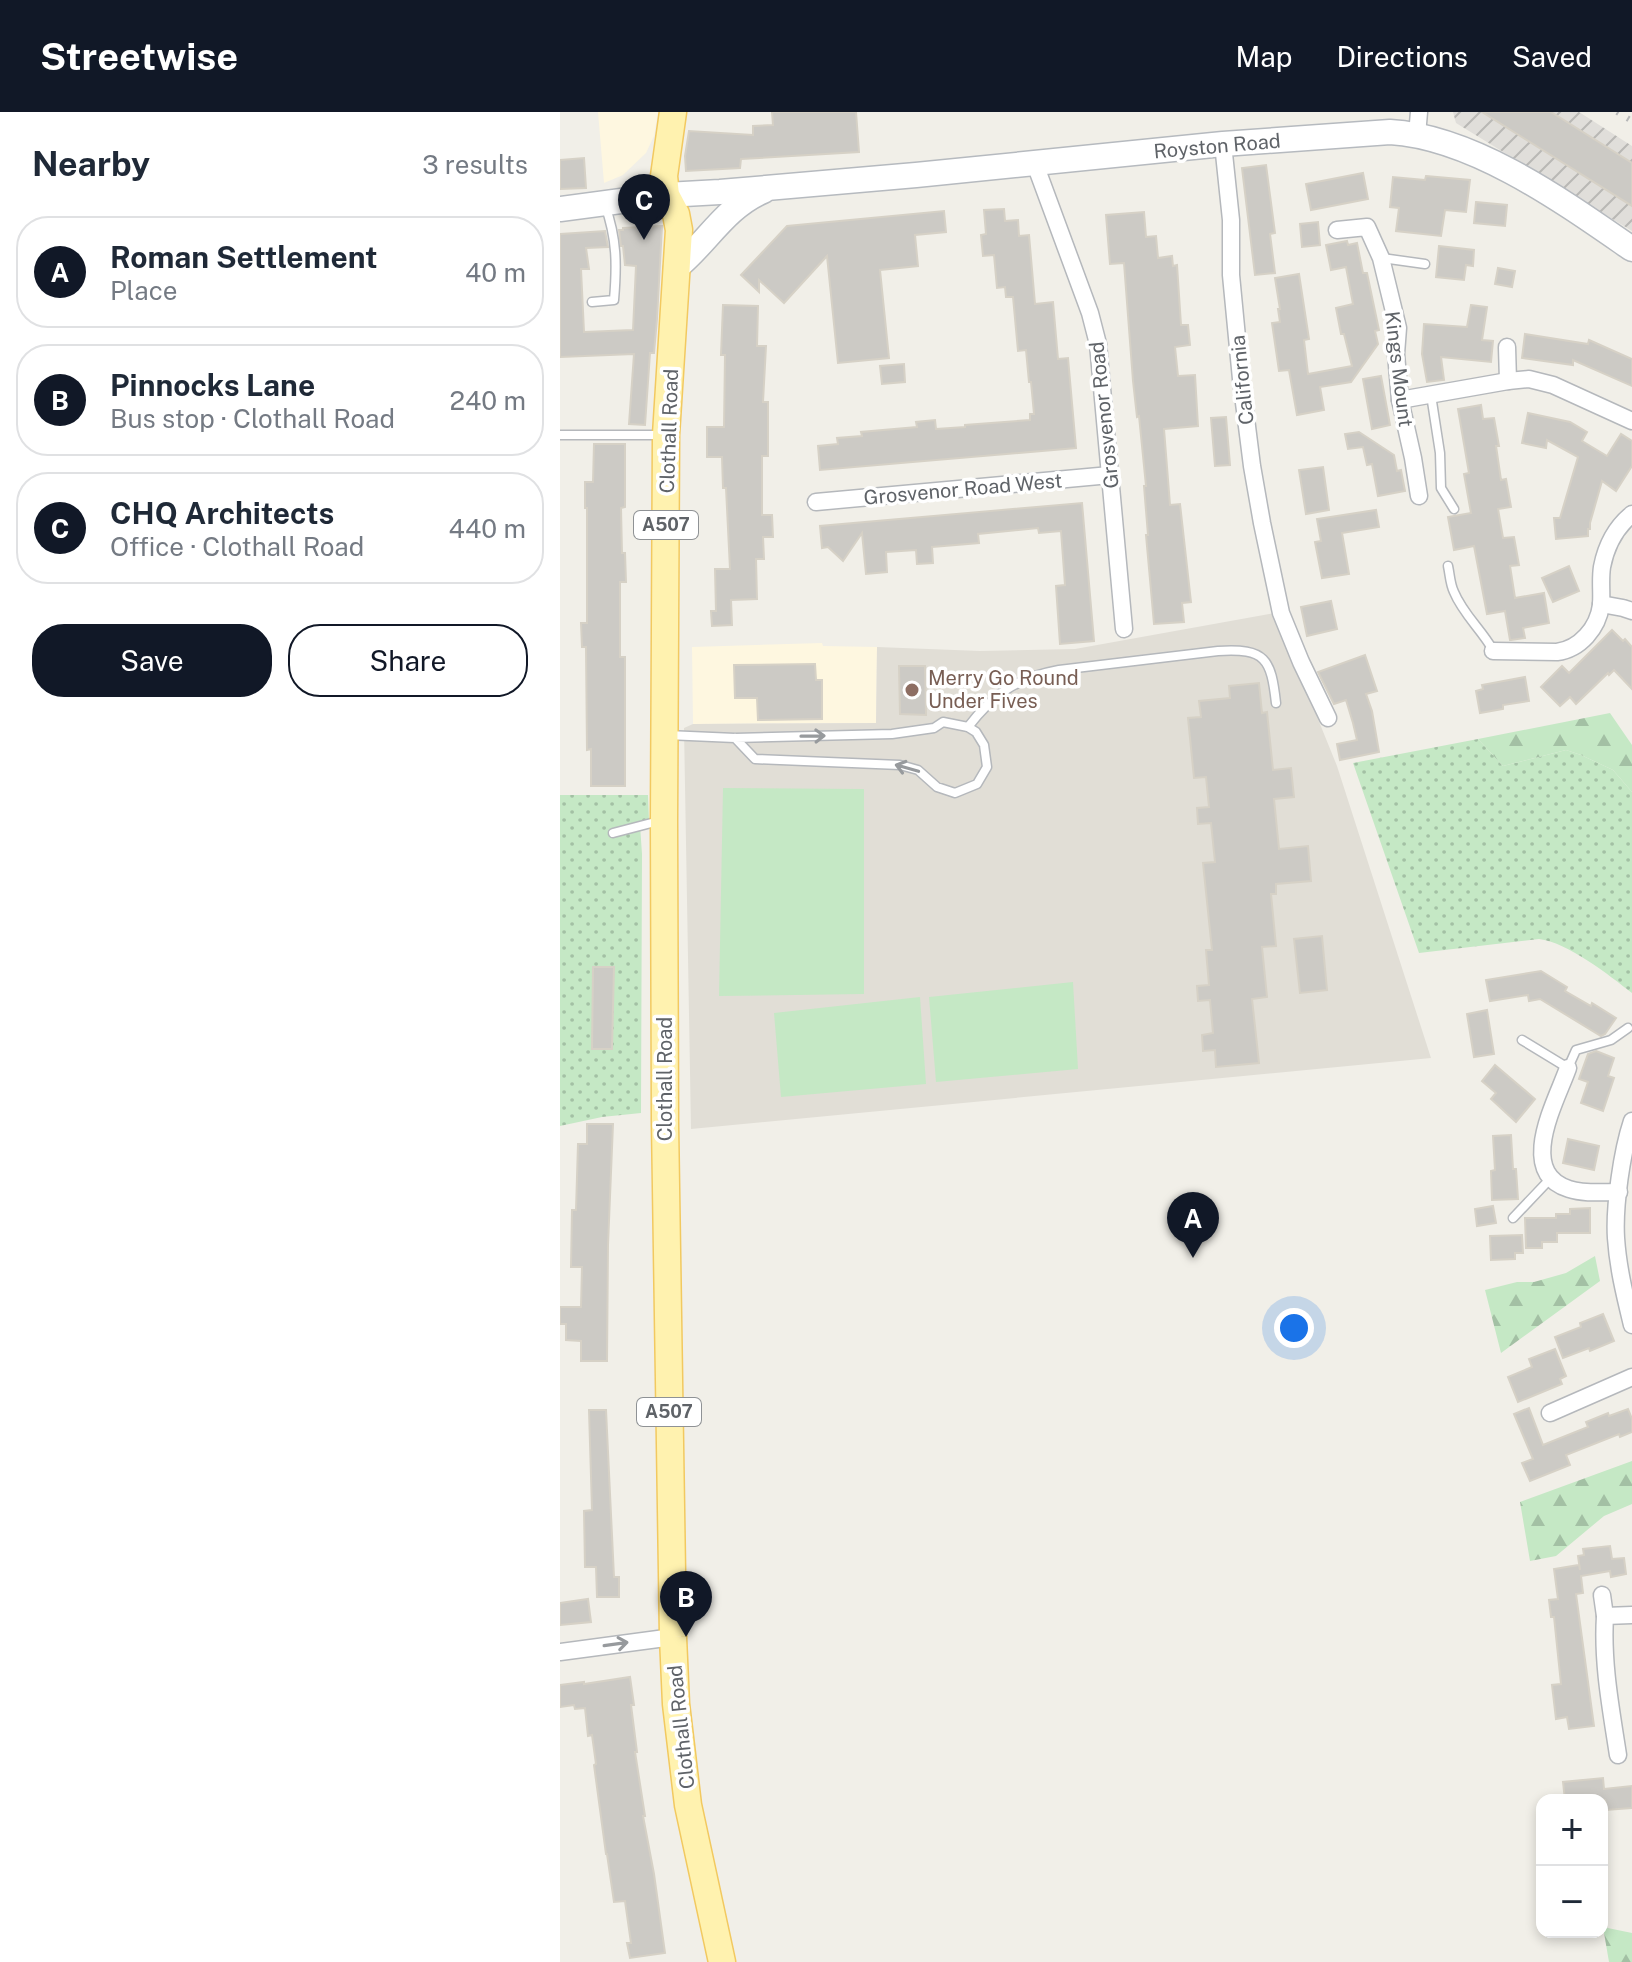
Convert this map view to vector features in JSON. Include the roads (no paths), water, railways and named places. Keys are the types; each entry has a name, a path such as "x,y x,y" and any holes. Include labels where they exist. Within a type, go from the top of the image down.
{"main road":[{"name":"A507","path":"666,195 664,176 673,112"},
{"name":"Royston Road","path":"560,209 666,195 1035,164 1223,144 1390,132 1418,124 1561,201 1632,249"},
{"name":"Royston Road","path":"676,268 690,257 727,215 749,197 773,187"},
{"name":"Clothall Road","path":"666,195 676,214 679,230 666,435 664,821 673,1637 676,1704 688,1805 722,1962"}],"street":[{"name":"California","path":"1223,144 1231,220 1231,275 1252,466 1281,613 1328,718"},
{"name":"Grosvenor Road","path":"1035,164 1090,313 1098,344 1124,629"},
{"name":"Kings Mount","path":"1337,230 1367,227 1381,258 1398,328 1396,354 1400,400 1419,496"},
{"path":"1507,347 1508,381"},
{"path":"1400,400 1529,379 1553,385 1632,421"},
{"name":"Grosvenor Road West","path":"816,502 1110,475"},
{"path":"1493,651 1566,651 1584,639 1598,616 1600,581 1607,549 1613,534 1632,514"},
{"path":"1601,604 1632,611"},
{"path":"1568,1068 1544,1134 1542,1160 1551,1177 1566,1188 1619,1192"},
{"path":"1632,1121 1623,1155 1616,1236 1621,1278 1632,1325"},
{"path":"1550,1413 1632,1377"},
{"path":"1602,1595 1606,1681 1618,1755"},
{"path":"1605,1616 1632,1615"},
{"path":"560,1652 673,1637"}],"lane":[{"path":"592,302 614,300 617,263 613,226 605,205"},
{"path":"1381,258 1425,264"},
{"path":"1431,395 1440,453 1441,488 1454,509"},
{"path":"560,435 666,435"},
{"path":"1448,566 1455,596 1493,651"},
{"path":"968,727 979,712 1016,682 1035,675 1242,649 1260,657 1273,674 1276,703"},
{"path":"665,735 735,738 892,734 934,728 943,722 968,727 976,732 984,745 987,767 977,784 955,793 937,787 918,770 900,765 755,759 735,738"},
{"path":"613,833 664,821"},
{"path":"1522,1040 1568,1068 1576,1050 1611,1040 1628,1028"},
{"path":"1513,1218 1551,1177"}],"railway":[{"path":"1617,112 1632,121"}],"place":[{"name":"CHQ Architects","path":"644,240"},
{"name":"Merry Go Round Under Fives","path":"912,690"},
{"name":"Roman Settlement","path":"1193,1258"},
{"name":"Pinnocks Lane","path":"686,1637"}]}
